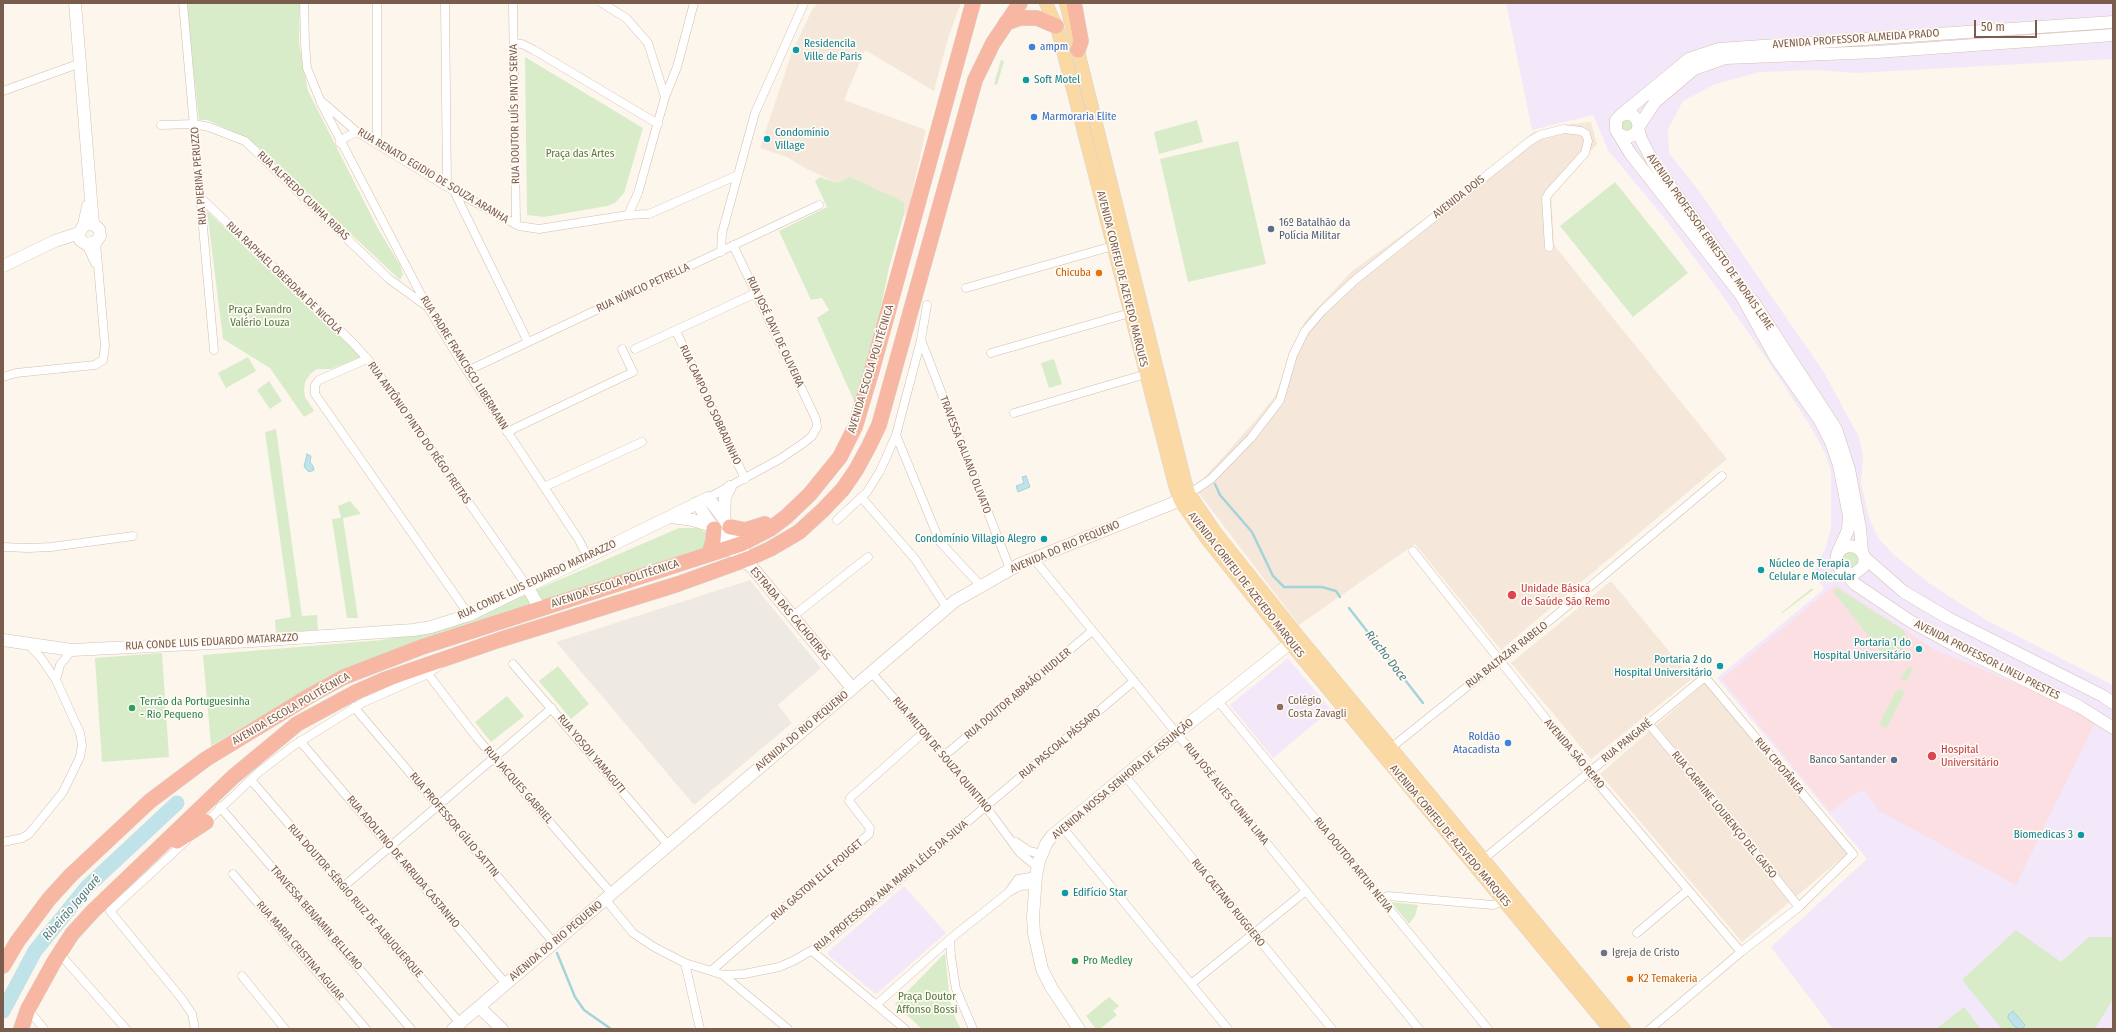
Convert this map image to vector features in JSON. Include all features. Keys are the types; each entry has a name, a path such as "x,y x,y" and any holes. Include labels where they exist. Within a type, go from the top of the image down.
{"highway":[{"name":"AVENIDA ESCOLA POLITÉCNICA","path":"3,966 32,920 71,875 150,801 206,759 344,677 422,648 540,608 735,546 770,529 792,512 810,494 840,457 855,427 973,3"},
{"name":"AVENIDA ESCOLA POLITÉCNICA","path":"21,1029 28,1009 59,953 72,934 93,910 233,777 297,724 356,692 386,679 524,632 678,584 745,560 770,549 799,532 823,510 843,489 869,446 878,425 975,80 984,57 1020,3"},
{"path":"1074,3 1081,41 1078,50"},
{"path":"1006,23 1020,18 1037,18 1056,26"},
{"path":"709,554 720,525 746,530 792,512"},
{"path":"524,632 538,622 541,616 540,608"},
{"path":"149,858 206,822"}],"main road":[{"name":"AVENIDA CORIFEU DE AZEVEDO MARQUES","path":"1046,3 1056,26 1175,485 1215,532 1294,639 1508,898 1610,1029"},
{"name":"AVENIDA CORIFEU DE AZEVEDO MARQUES","path":"1066,3 1185,482 1185,497"},
{"name":"AVENIDA CORIFEU DE AZEVEDO MARQUES","path":"1508,898 1624,1029"}],"street":[{"path":"3,377 16,373 95,365 101,362 105,355 97,266 86,235 90,195 74,3"},
{"name":"RUA PIERINA PERUZZO","path":"183,3 214,350"},
{"name":"RUA RENATO EGIDIO DE SOUZA ARANHA","path":"304,3 307,68 320,100 357,132 451,189 528,229 538,230 628,215 649,214 738,175"},
{"path":"377,3 377,143"},
{"path":"445,3 451,189 528,342"},
{"name":"RUA DOUTOR LUÍS PINTO SERVA","path":"514,3 516,224"},
{"path":"602,3 626,18 648,43 665,97"},
{"path":"628,215 638,193 665,97 677,66 694,3"},
{"path":"721,252 722,233 760,98 804,3"},
{"name":"AVENIDA PROFESSOR ALMEIDA PRADO","path":"1621,115 1648,95 1679,66 1689,59 1705,52 1765,45 1885,39 2070,24 2113,22"},
{"name":"AVENIDA PROFESSOR ALMEIDA PRADO","path":"1638,127 1655,102 1694,69 1725,58 1895,51 2113,35"},
{"path":"1877,52 1885,39 1895,51"},
{"path":"514,43 522,44 534,50 658,124"},
{"path":"3,91 78,64"},
{"name":"RUA PADRE FRANCISCO LIBERMANN","path":"320,100 340,143 427,306 467,371 544,487 587,556"},
{"path":"1621,115 1633,115 1637,120 1638,127 1636,133 1631,136 1624,137 1619,134 1615,126 1616,120 1621,115"},
{"name":"RUA ALFREDO CUNHA RIBAS","path":"161,125 194,124 209,127 244,141 389,278 427,306"},
{"path":"335,133 349,126"},
{"name":"AVENIDA PROFESSOR ERNESTO DE MORAIS LEME","path":"1638,127 1641,139 1653,162 1746,291 1836,429 1849,469 1864,555"},
{"name":"AVENIDA DOIS","path":"1185,497 1223,469 1251,438 1280,400 1293,355 1305,331 1322,311 1355,280 1530,141 1540,135 1564,129 1581,131 1586,134 1588,141 1585,153 1548,193 1546,198 1549,247"},
{"path":"340,143 346,136 357,132"},
{"name":"AVENIDA PROFESSOR ERNESTO DE MORAIS LEME","path":"1619,134 1630,153 1741,295 1776,358 1819,419 1831,442 1839,465 1849,516 1848,530 1838,552"},
{"name":"RUA RAPHAEL OBERDAM DE NICOLA","path":"201,198 353,343 367,359"},
{"name":"RUA NÚNCIO PETRELLA","path":"467,371 819,205"},
{"path":"3,266 55,241 86,235"},
{"name":"RUA JOSÉ DAVI DE OLIVEIRA","path":"733,245 816,419"},
{"path":"966,288 1113,246"},
{"path":"635,349 756,293"},
{"path":"837,520 867,492 880,471 896,435 921,340 927,306"},
{"path":"992,353 1130,313"},
{"name":"RUA CAMPO DO SOBRADINHO","path":"676,331 745,479"},
{"name":"TRAVESSA GALIANO OLIVATO","path":"921,340 1010,569"},
{"path":"507,432 633,372 622,349"},
{"name":"RUA ANTÔNIO PINTO DO RÊGO FREITAS","path":"469,615 315,394 314,385 319,380 367,359 527,586"},
{"path":"1014,412 1146,374"},
{"name":"RUA CONDE LUIS EDUARDO MATARAZZO","path":"3,640 72,650 221,643 413,630 431,627 469,615 587,556 671,517 745,479 805,442 816,430 816,419"},
{"path":"896,435 940,542 980,585"},
{"path":"544,487 642,442"},
{"name":"RUA BALTAZAR RABELO","path":"1386,751 1554,617 1722,476"},
{"path":"671,517 720,525 725,497 730,487"},
{"name":"AVENIDA DO RIO PEQUENO","path":"457,1026 947,608 980,585 1033,558 1185,497"},
{"path":"861,498 915,559 947,608"},
{"name":"ESTRADA DAS CACHOEIRAS","path":"703,500 745,560 852,688"},
{"path":"3,547 51,547 132,536"},
{"path":"1848,546 1856,547 1864,555 1863,568 1856,574 1846,574 1837,566 1836,558 1838,552 1848,546"},
{"name":"AVENIDA SÃO REMO","path":"1412,551 1498,661 1589,773 1741,952"},
{"name":"AVENIDA PROFESSOR LINEU PRESTES","path":"1864,555 1904,592 1938,612 2103,696 2113,703"},
{"path":"792,617 868,557"},
{"name":"RUA JOSÉ ALVES CUNHA LIMA","path":"1033,558 1419,1029"},
{"name":"AVENIDA PROFESSOR LINEU PRESTES","path":"1846,574 1855,584 1910,620 1954,645 2080,707 2113,728"},
{"path":"527,586 540,608"},
{"name":"RUA DOUTOR ABRAÃO HUDLER","path":"944,756 1092,631"},
{"name":"AVENIDA NOSSA SENHORA DE ASSUNÇÃO","path":"1079,1029 1061,1004 1042,969 1033,917 1033,876 1042,854 1052,836 1294,639"},
{"path":"3,842 22,838 29,834 63,792 80,757 82,745 80,733 56,680 30,645"},
{"path":"56,680 60,665 72,650"},
{"name":"AVENIDA ESCOLA POLITÉCNICA","path":"195,1029 192,1014 182,999 110,911 206,822 220,807 300,741 354,707 428,674 449,658"},
{"name":"RUA YOSOJI YAMAGUTI","path":"513,664 668,845"},
{"name":"RUA MILTON DE SOUZA QUINTINO","path":"871,672 986,807 1026,859 1033,876"},
{"name":"RUA JACQUES GABRIEL","path":"428,674 608,897"},
{"name":"RUA PANGARÉ","path":"1479,863 1705,677"},
{"name":"RUA CIPOTÂNEA","path":"1705,677 1853,854 1799,907"},
{"name":"RUA PASCOAL PÁSSARO","path":"986,807 1134,681"},
{"name":"RUA DOUTOR ARTUR NEIVA","path":"1218,701 1488,1029"},
{"name":"RUA PROFESSOR GÍLIO SATTIN","path":"354,707 554,943"},
{"path":"343,887 552,708"},
{"name":"RUA CARMINE LOURENÇO DEL GAISO","path":"1649,724 1799,907"},
{"name":"RUA GASTON ELLE POUGET","path":"711,971 869,834 870,828 849,801 850,798 924,733"},
{"name":"RUA ADOLFINO DE ARRUDA CASTANHO","path":"300,741 506,984"},
{"name":"RUA CAETANO RUGGIERO","path":"1125,776 1332,1029"},
{"name":"RUA DOUTOR SÉRGIO RUIZ DE ALBUQUERQUE","path":"251,780 343,887 457,1026"},
{"name":"TRAVESSA BENJAMIN BELLEMO","path":"220,807 411,1029"},
{"name":"RUA PROFESSORA ANA MARIA LÉLIS DA SILVA","path":"608,897 633,933 659,950 685,963 723,975 744,974 779,967 812,951 986,807"},
{"path":"1063,828 1228,1029"},
{"name":"RUA MILTON DE SOUZA QUINTINO","path":"1012,840 1029,851 1042,854"},
{"path":"1026,859 1027,868 1033,876"},
{"name":"RUA MARIA CRISTINA AGUIAR","path":"233,874 366,1029"},
{"path":"877,1004 950,939 1009,892 1033,876"},
{"path":"1009,892 1013,884 1033,876"},
{"path":"1637,933 1688,890"},
{"path":"1192,984 1306,891"},
{"path":"1381,898 1388,896 1492,905 1508,898"},
{"path":"1650,1029 1741,952 1799,907"},
{"path":"950,939 950,957 956,989 973,1029"},
{"path":"812,951 905,1029"},
{"path":"59,953 126,1029"},
{"path":"685,963 700,1029"},
{"path":"723,975 788,1029"},
{"path":"242,976 285,1029"},
{"path":"479,1007 502,1029"},
{"path":"28,1009 44,1029"}],"shaded area":[{"path":"818,3 961,3 949,35 934,91 865,50 844,100 926,130 907,216 807,169 787,157 760,148 792,52 812,10"},
{"path":"1506,3 2113,3 2113,59 1856,73 1816,70 1759,72 1715,84 1683,101 1668,129 1669,153 1699,191 1823,371 1859,437 1863,458 1861,483 1869,518 1879,539 1894,555 1930,584 1988,621 2113,685 2113,1029 1833,1029 1771,947 1867,859 1717,678 1824,589 1814,574 1818,560 1825,550 1831,528 1831,471 1824,451 1809,424 1770,364 1720,292 1666,220 1608,150 1593,115 1532,130"},
{"path":"1591,122 1597,144 1551,193 1554,245 1727,459 1501,650 1415,544 1299,625 1195,488 1255,421 1275,396 1305,321 1351,272 1487,173 1533,132 1570,124"},
{"path":"750,580 821,668 778,705 792,723 694,805 556,642"},
{"path":"1611,581 1692,679 1591,759 1511,663"},
{"name":"Hospital Universitário","path":"1835,585 1935,650 2037,692 2095,723 2016,885 1879,811 1865,790 1853,795 1830,812 1722,679"},
{"name":"Colégio Costa Zavagli","path":"1288,658 1331,710 1273,758 1230,705"},
{"path":"1705,683 1848,853 1742,942 1600,774"},
{"path":"904,886 946,933 876,994 828,955 829,951"}],"green space":[{"path":"186,3 300,3 299,43 308,91 378,229 400,265 403,274 400,280 256,145 234,132 207,120 199,120"},
{"name":"Praça das Artes","path":"525,57 643,128 624,193 615,203 607,206 544,217 527,215"},
{"path":"1001,60 1004,61 997,85 994,84"},
{"path":"1631,117 1635,129 1622,133 1618,121"},
{"path":"1197,120 1203,142 1159,154 1154,132"},
{"path":"1238,141 1266,264 1188,282 1160,159"},
{"path":"820,177 838,183 850,177 904,202 904,214 889,268 878,322 855,403 817,318 829,310 822,298 811,300 779,231 827,207 815,181"},
{"path":"1615,182 1688,273 1633,317 1560,226"},
{"name":"Praça Evandro Valério Louza","path":"207,211 362,357 331,369 317,369 310,374 305,382 304,390 305,397 314,411 304,417 270,368 223,339"},
{"path":"248,357 256,371 226,388 218,373"},
{"path":"1054,359 1062,384 1049,388 1041,363"},
{"path":"269,381 282,401 270,409 257,390"},
{"path":"276,429 302,616 317,615 318,630 276,633 275,620 291,617 265,432"},
{"path":"350,501 361,514 343,518 358,618 347,618 332,519 341,518 338,506"},
{"path":"679,528 698,528 712,536 709,549 381,655 327,677 211,746 203,655 382,640 441,628 478,615"},
{"path":"1850,552 1856,554 1858,560 1856,566 1850,568 1844,566 1842,560 1844,554"},
{"path":"1812,588 1813,590 1781,614 1781,613"},
{"path":"1837,588 1903,630 1908,639 1893,663 1887,660 1834,592"},
{"name":"Terrão da Portuguesinha - Rio Pequeno","path":"162,653 169,757 102,762 95,658"},
{"path":"558,666 589,704 571,719 539,681"},
{"path":"1908,667 1911,667 1912,670 1908,679 1904,681 1901,678"},
{"path":"1897,690 1903,690 1904,693 1888,726 1882,728 1880,722"},
{"path":"507,696 524,716 491,742 475,722"},
{"path":"1391,902 1418,905 1415,916 1409,924"},
{"path":"2016,930 2061,962 2089,937 2113,937 2113,999 2095,1029 2002,1029 1962,980"},
{"name":"Praça Doutor Affonso Bossi","path":"945,953 950,1001 956,1020 961,1029 922,1029 895,1004"},
{"path":"1109,997 1119,1006 1113,1011 1117,1015 1100,1029 1096,1029 1086,1016"},
{"path":"1964,1007 1980,1028 1979,1029 1936,1029"}],"water":[{"path":"307,454 311,456 310,462 314,470 309,472 304,467"},
{"path":"1026,476 1030,487 1018,492 1016,486 1024,483 1022,477"},
{"path":"2013,1011 2025,1025 2023,1028 2019,1029 2014,1026 2008,1018 2008,1015"}],"waterway":[{"name":"Riacho Doce","path":"1215,484 1220,495 1252,532 1273,576 1284,587 1322,587 1336,591 1340,597"},
{"name":"Riacho Doce","path":"1349,608 1423,703"},
{"name":"Ribeirão Jaguaré","path":"3,1011 35,951 87,887 177,803"},
{"path":"557,953 575,997 584,1010 611,1029"}],"place":[{"name":"ampm","path":"1032,47"},
{"name":"Residencila Ville de Paris","path":"796,50"},
{"name":"Soft Motel","path":"1026,80"},
{"name":"Marmoraria Elite","path":"1034,117"},
{"name":"Condomínio Village","path":"767,139"},
{"name":"16º Batalhão da Polícia Militar","path":"1271,229"},
{"name":"Chicuba","path":"1099,273"},
{"name":"Condomínio Villagio Alegro","path":"1044,539"},
{"name":"Núcleo de Terapia Celular e Molecular","path":"1761,570"},
{"name":"Unidade Básica de Saúde São Remo","path":"1512,595"},
{"name":"Portaria 1 do Hospital Universitário","path":"1919,649"},
{"name":"Portaria 2 do Hospital Universitário","path":"1720,666"},
{"name":"Colégio Costa Zavagli","path":"1280,707"},
{"name":"Terrão da Portuguesinha - Rio Pequeno","path":"132,708"},
{"name":"Roldão Atacadista","path":"1508,743"},
{"name":"Hospital Universitário","path":"1932,756"},
{"name":"Banco Santander","path":"1894,760"},
{"name":"Biomedicas 3","path":"2081,835"},
{"name":"Edifício Star","path":"1065,893"},
{"name":"Igreja de Cristo","path":"1604,953"},
{"name":"Pro Medley","path":"1075,961"},
{"name":"K2 Temakeria","path":"1630,979"}]}
